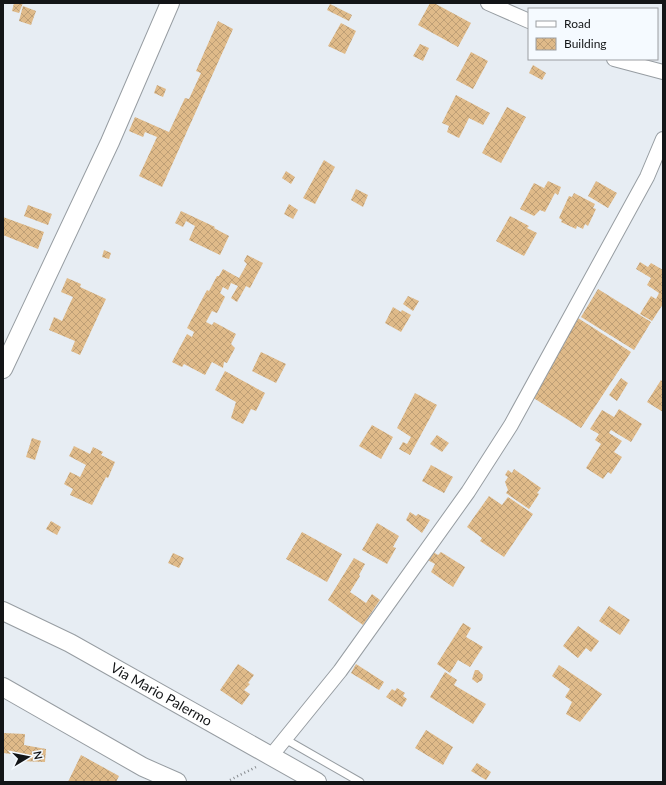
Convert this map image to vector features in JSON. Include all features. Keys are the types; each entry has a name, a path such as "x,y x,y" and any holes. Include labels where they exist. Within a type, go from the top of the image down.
{"street":[{"path":"3,369 110,142 170,3"},
{"path":"488,3 528,22"},
{"path":"618,60 663,72"},
{"path":"266,758 285,739 340,671 468,492 511,425 647,178 663,139"},
{"name":"Via Mario Palermo","path":"3,610 70,643 266,758 317,782"},
{"path":"3,687 143,767 177,782"}],"lane":[{"path":"285,739 360,782"}],"path":[{"path":"230,780 258,765 266,758"}],"building":[{"path":"14,3 23,3 19,13 12,11"},
{"path":"430,3 434,3 471,23 458,47 418,25"},
{"path":"330,4 352,15 349,21 327,10"},
{"path":"23,6 36,11 31,25 19,21"},
{"path":"218,21 233,29 162,187 139,176 157,137 145,132 143,137 129,131 135,117 169,132 185,98 189,99 201,73 196,71"},
{"path":"341,23 356,31 345,54 328,46"},
{"path":"420,44 429,48 423,61 413,56"},
{"path":"471,52 488,61 473,89 456,80"},
{"path":"533,65 546,73 542,80 529,73"},
{"path":"157,85 166,89 163,97 154,93"},
{"path":"456,95 490,113 483,125 469,118 459,138 447,132 449,126 442,123"},
{"path":"507,107 526,117 501,163 482,153"},
{"path":"324,160 335,167 315,204 303,198"},
{"path":"286,171 295,177 291,184 282,178"},
{"path":"548,181 561,187 558,195 555,193 545,212 540,210 534,216 520,209 534,183 544,188"},
{"path":"596,181 617,193 608,208 588,196"},
{"path":"356,189 368,195 363,207 351,200"},
{"path":"574,193 595,204 593,208 596,209 588,226 585,224 583,229 577,226 576,229 561,222 562,220 559,218 569,196 572,197"},
{"path":"289,204 298,210 293,219 284,214"},
{"path":"28,205 52,214 48,225 24,216"},
{"path":"181,211 215,227 214,228 229,236 220,255 189,240 195,226 186,221 183,227 175,223"},
{"path":"510,216 529,226 527,228 537,233 524,256 496,241"},
{"path":"3,217 44,232 38,249 3,235"},
{"path":"104,250 111,253 109,259 102,257"},
{"path":"247,255 263,263 250,288 246,286 237,302 231,298 238,286 231,283 228,290 223,287 220,293 225,297 217,313 212,311 206,322 212,325 214,322 236,334 231,344 235,348 227,363 224,362 223,368 212,362 205,375 184,364 182,367 172,362 187,334 192,337 194,332 187,328 207,290 209,291 217,276 219,276 223,269 239,278 247,264 244,261"},
{"path":"640,262 648,267 651,263 663,270 663,304 652,321 640,314 651,296 656,299 659,293 647,285 651,278 636,269"},
{"path":"67,278 81,284 80,287 106,299 80,355 71,351 75,341 49,330 54,317 62,321 73,297 61,292"},
{"path":"598,289 651,322 634,350 581,317"},
{"path":"408,296 419,301 413,311 403,304"},
{"path":"393,307 401,312 402,310 411,315 401,332 385,323"},
{"path":"578,318 631,352 581,428 532,397"},
{"path":"261,352 286,364 276,383 252,371"},
{"path":"225,371 265,393 256,411 251,409 243,424 231,418 236,402 215,390"},
{"path":"621,378 628,383 617,401 609,395"},
{"path":"661,380 663,382 663,412 647,402"},
{"path":"415,393 437,405 410,455 399,449 403,442 407,444 411,437 397,428"},
{"path":"619,409 642,424 631,442 611,430 609,433 622,441 614,452 622,457 611,474 608,472 603,479 586,468 601,444 595,440 599,434 590,429 602,410 614,417"},
{"path":"372,425 393,437 381,459 359,446"},
{"path":"437,435 449,443 442,452 430,444"},
{"path":"32,438 41,441 35,460 26,457"},
{"path":"74,446 90,454 93,447 103,452 101,455 115,462 108,478 106,477 92,505 70,495 73,489 64,484 70,472 80,477 86,465 69,456"},
{"path":"431,465 453,477 444,493 422,481"},
{"path":"514,469 541,488 537,493 539,494 529,509 506,493 508,490 505,482 508,477 505,475 508,470 512,473"},
{"path":"489,496 502,505 508,497 533,514 504,557 480,541 482,538 467,527"},
{"path":"410,512 416,516 418,514 430,520 422,533 406,520"},
{"path":"51,521 61,527 57,535 46,529"},
{"path":"377,523 399,536 393,547 396,548 387,564 362,550"},
{"path":"302,532 342,554 327,582 286,559"},
{"path":"430,550 438,555 441,552 465,567 453,587 431,572 435,564 424,558"},
{"path":"173,553 184,558 179,568 168,563"},
{"path":"354,558 365,564 359,575 360,576 350,592 366,603 372,594 380,600 363,625 328,600"},
{"path":"609,606 630,620 620,635 599,621"},
{"path":"463,623 471,628 466,637 483,647 470,667 458,660 450,673 437,664"},
{"path":"578,626 599,641 591,652 586,648 578,658 563,646"},
{"path":"238,664 254,675 248,683 250,684 244,690 250,694 242,705 220,690"},
{"path":"356,664 384,682 379,690 351,673"},
{"path":"559,665 602,694 580,722 566,714 572,702 565,697 570,689 552,676"},
{"path":"475,670 478,670 483,675 482,680 477,683 472,679"},
{"path":"445,672 457,680 454,685 486,704 473,724 430,697"},
{"path":"397,688 405,693 403,696 407,699 402,707 386,697 392,689 395,691"},
{"path":"426,730 453,747 443,765 415,748"},
{"path":"3,733 25,734 24,745 46,749 45,762 20,761 20,755 3,753"},
{"path":"81,755 119,776 116,782 68,782"},
{"path":"477,763 491,772 486,780 471,771"}]}
